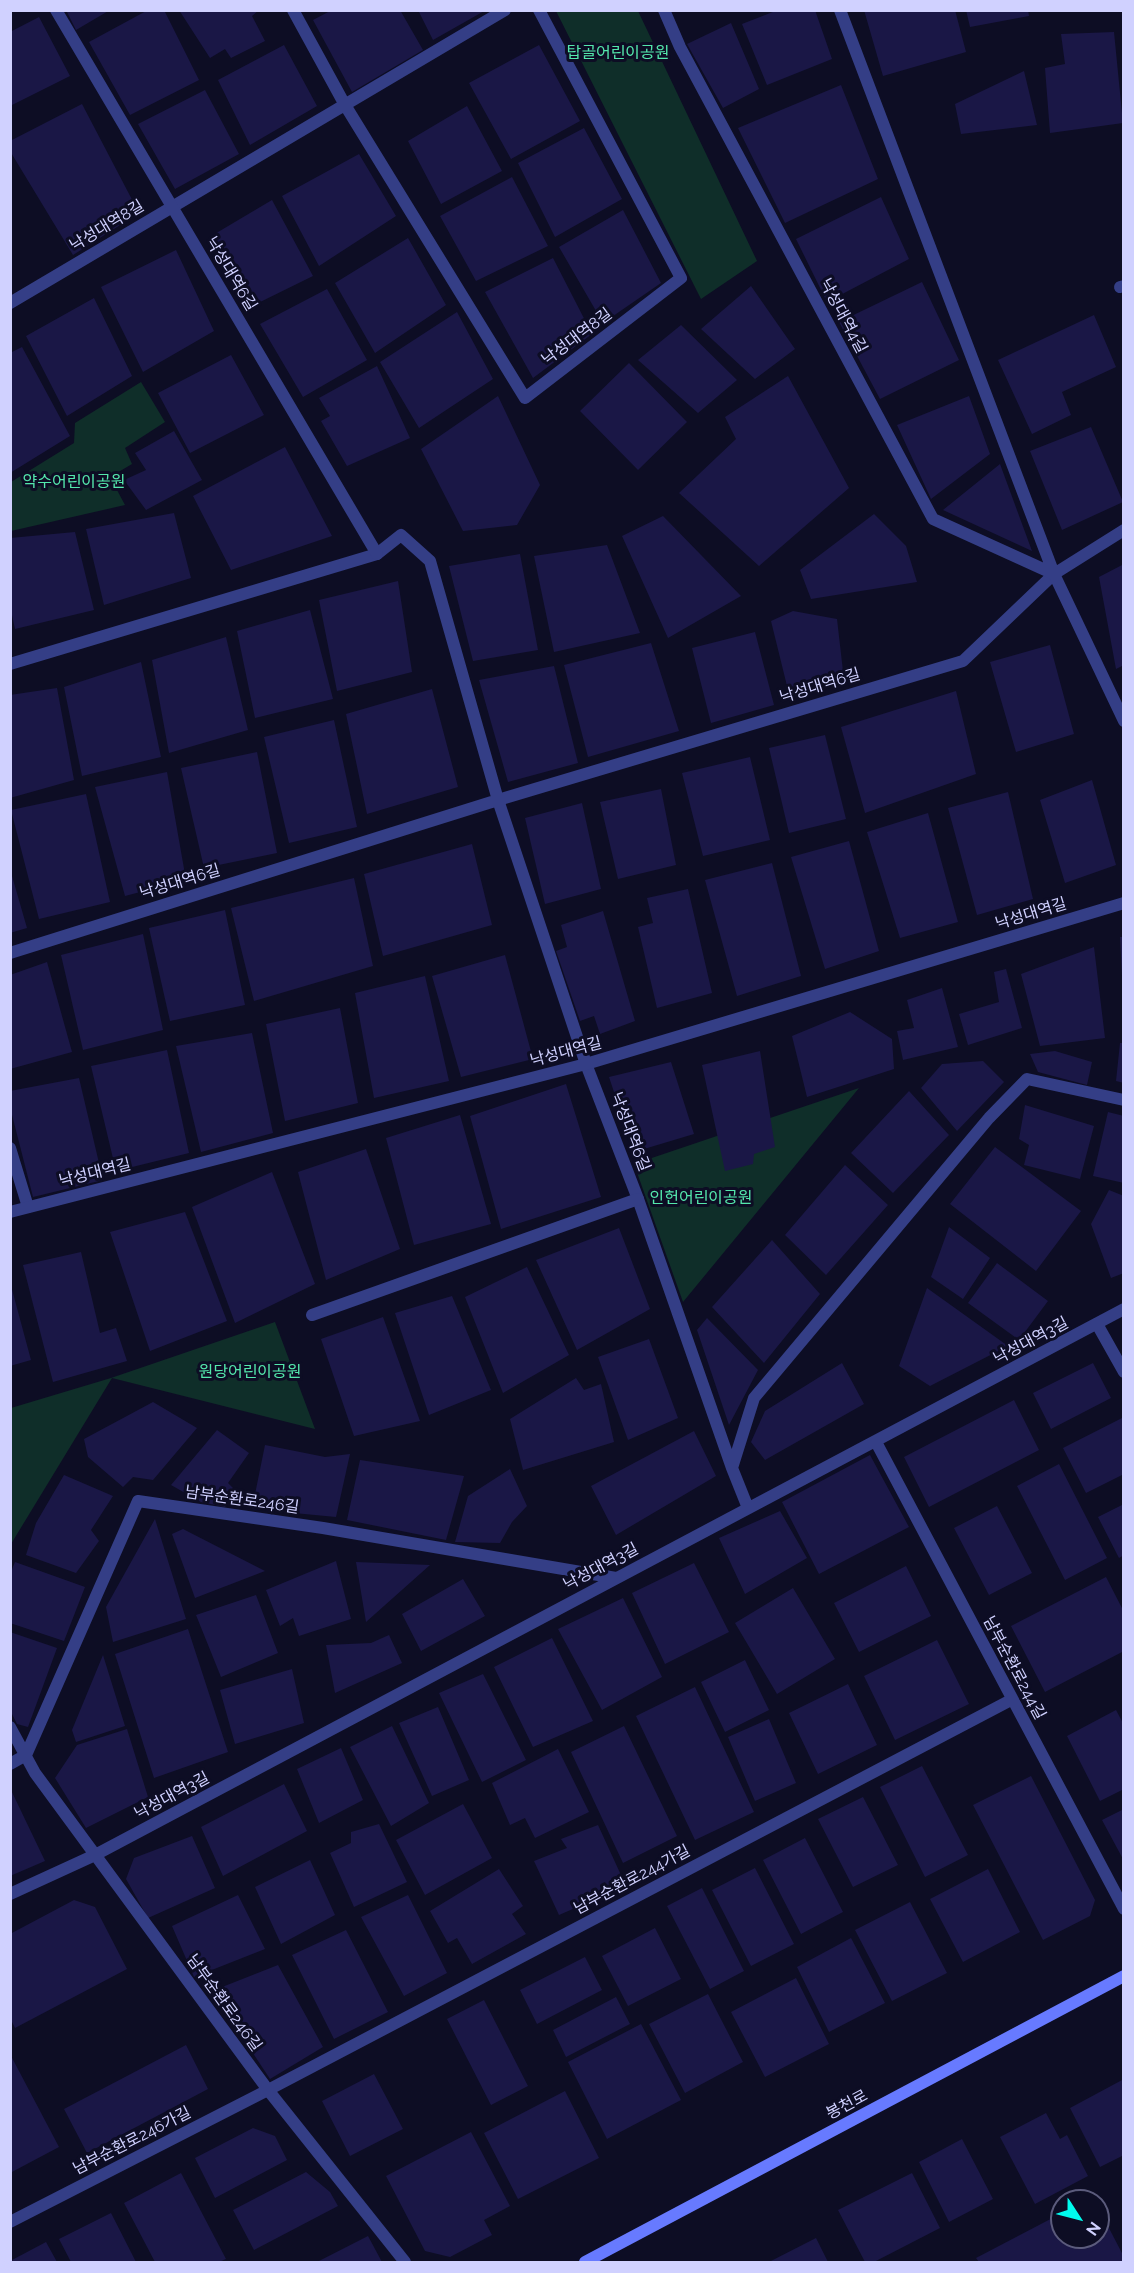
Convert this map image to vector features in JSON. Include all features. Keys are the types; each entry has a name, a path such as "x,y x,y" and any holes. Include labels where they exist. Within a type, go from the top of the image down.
{"street":[{"name":"낙성대역6길","path":"56,10 377,554"},
{"name":"낙성대역8길","path":"293,10 345,105 525,398 681,279 539,10"},
{"name":"낙성대역8길","path":"10,303 505,10"},
{"name":"낙성대역4길","path":"664,10 685,57 933,519 1054,574"},
{"path":"840,10 1054,574 1124,721"},
{"path":"1054,574 1124,530"},
{"name":"낙성대역6길","path":"10,664 377,554 401,535 430,561 498,800 586,1064 638,1199 748,1508"},
{"name":"낙성대역6길","path":"10,953 498,800 963,661 1054,574"},
{"name":"낙성대역길","path":"10,1212 586,1064 1124,903"},
{"path":"732,1468 754,1398 989,1118 1027,1079 1124,1100"},
{"path":"10,1148 28,1207"},
{"path":"312,1315 638,1199"},
{"name":"낙성대역3길","path":"10,1894 95,1855 1124,1309"},
{"path":"1097,1324 1124,1372"},
{"name":"남부순환로244길","path":"876,1442 1124,1910"},
{"name":"남부순환로246길","path":"26,1755 138,1501 323,1528 616,1578"},
{"name":"남부순환로244가길","path":"268,2090 1011,1700"},
{"name":"남부순환로246길","path":"10,1727 35,1773 268,2090 405,2262"},
{"path":"10,1764 26,1755"},
{"name":"봉천로","path":"585,2262 1124,1976"},
{"name":"남부순환로246가길","path":"10,2222 268,2090"}],"green space":[{"name":"탑골어린이공원","path":"556,11 638,11 757,261 701,299"},
{"name":"약수어린이공원","path":"141,382 165,422 125,448 132,464 110,477 125,505 11,531 11,482 74,443 75,423"},
{"name":"인헌어린이공원","path":"859,1088 683,1302 634,1164"},
{"name":"원당어린이공원","path":"275,1322 315,1429 112,1378 11,1544 11,1408 111,1378"}],"building":[{"path":"66,10 110,10 76,30"},
{"path":"148,10 164,10 199,80 130,115 89,42"},
{"path":"179,10 259,10 252,16 265,41 231,58 225,49 210,58"},
{"path":"332,10 400,10 423,50 352,92 313,20"},
{"path":"418,10 486,10 433,40"},
{"path":"778,10 815,10 832,59 767,85 742,24"},
{"path":"864,10 955,10 966,52 883,76"},
{"path":"966,10 1028,10 1029,16 970,27"},
{"path":"39,17 70,76 10,106 10,32"},
{"path":"731,23 759,89 723,108 687,44"},
{"path":"1114,32 1123,123 1050,133 1045,68 1065,64 1061,34"},
{"path":"284,45 317,106 250,145 218,80"},
{"path":"539,45 580,121 511,159 469,83"},
{"path":"1024,71 1037,125 961,134 955,104"},
{"path":"841,85 878,179 785,223 738,128"},
{"path":"205,90 239,154 175,189 138,124"},
{"path":"82,104 139,213 73,255 10,151 10,141"},
{"path":"467,106 502,171 441,204 408,141"},
{"path":"584,128 622,199 555,237 518,163"},
{"path":"359,154 396,216 319,266 282,196"},
{"path":"512,177 548,246 476,281 440,216"},
{"path":"881,197 909,259 827,302 796,239"},
{"path":"272,200 313,276 252,306 213,235"},
{"path":"623,210 661,283 603,323 559,247"},
{"path":"408,238 446,305 375,353 335,283"},
{"path":"176,250 214,331 143,372 101,287"},
{"path":"553,258 592,334 533,378 485,292"},
{"path":"922,282 959,360 880,399 839,322"},
{"path":"751,286 795,349 755,379 701,329"},
{"path":"327,289 367,360 303,397 260,324"},
{"path":"94,298 132,376 67,416 26,336"},
{"path":"457,312 493,379 419,428 380,362"},
{"path":"1094,315 1116,367 1062,392 1071,415 1032,434 998,360"},
{"path":"681,325 737,380 698,413 638,360"},
{"path":"22,347 70,436 10,473 10,353"},
{"path":"231,355 264,415 190,453 158,393"},
{"path":"629,363 687,422 638,470 580,411"},
{"path":"377,366 410,438 347,466 321,421 330,416 319,398"},
{"path":"788,376 849,488 759,566 679,493 736,439 725,417"},
{"path":"498,396 540,485 517,525 463,531 421,449"},
{"path":"969,396 990,454 931,499 897,425"},
{"path":"1091,427 1123,502 1062,530 1030,451"},
{"path":"174,431 202,480 146,510 124,480 146,470 135,453"},
{"path":"285,447 332,536 231,570 193,496"},
{"path":"1000,464 1032,551 943,510"},
{"path":"174,513 191,578 104,605 86,529"},
{"path":"874,514 906,546 917,582 811,599 800,570"},
{"path":"663,516 741,596 668,638 622,536"},
{"path":"75,532 94,610 15,629 10,606 10,538"},
{"path":"607,545 640,633 554,652 534,556"},
{"path":"520,554 538,650 473,661 449,566"},
{"path":"1124,564 1124,665 1116,669 1099,577"},
{"path":"398,581 412,672 337,691 319,600"},
{"path":"310,610 333,699 255,718 237,631"},
{"path":"793,611 837,619 844,680 788,690 771,621"},
{"path":"755,632 774,705 711,723 692,648"},
{"path":"226,637 248,730 169,753 152,660"},
{"path":"651,643 679,731 588,757 564,665"},
{"path":"1050,645 1074,734 1016,752 990,662"},
{"path":"141,662 161,757 82,776 64,687"},
{"path":"554,666 578,763 508,782 479,680"},
{"path":"57,688 74,780 10,798 10,695"},
{"path":"432,689 458,787 367,814 346,714"},
{"path":"956,691 976,774 865,813 841,727"},
{"path":"334,720 357,827 289,843 264,737"},
{"path":"825,735 846,819 789,833 769,748"},
{"path":"257,752 277,853 204,868 181,768"},
{"path":"750,757 770,840 703,856 682,773"},
{"path":"167,772 186,880 125,896 95,787"},
{"path":"1092,780 1116,865 1065,883 1040,800"},
{"path":"661,789 676,865 618,879 600,802"},
{"path":"1008,792 1033,899 977,915 948,808"},
{"path":"86,794 110,902 39,919 11,810"},
{"path":"582,803 601,889 545,904 525,818"},
{"path":"928,813 958,922 900,938 867,832"},
{"path":"849,841 879,951 825,969 791,857"},
{"path":"472,844 492,925 383,956 364,874"},
{"path":"772,863 801,976 737,996 705,880"},
{"path":"10,869 27,928 10,933"},
{"path":"354,878 373,966 254,1001 231,908"},
{"path":"688,889 712,993 657,1008 638,927 653,923 647,898"},
{"path":"225,910 245,1005 170,1021 149,928"},
{"path":"603,911 635,1021 600,1034 594,1016 580,1021 556,951 567,947 561,925"},
{"path":"143,934 163,1030 83,1050 61,955"},
{"path":"1120,937 1124,937 1124,976 1122,976"},
{"path":"1094,947 1105,1038 1040,1046 1021,974"},
{"path":"505,955 533,1059 461,1077 432,976"},
{"path":"47,962 72,1052 10,1069 10,975"},
{"path":"1006,969 1022,1028 968,1045 959,1014 999,1002 994,972"},
{"path":"425,976 449,1081 374,1098 355,993"},
{"path":"942,988 958,1047 903,1060 897,1031 914,1028 907,1000"},
{"path":"340,1008 358,1103 285,1121 266,1024"},
{"path":"850,1012 892,1039 894,1069 807,1097 792,1036"},
{"path":"252,1033 273,1133 201,1152 176,1046"},
{"path":"1120,1043 1124,1043 1124,1083 1116,1081"},
{"path":"167,1050 189,1153 116,1171 91,1066"},
{"path":"760,1051 775,1147 754,1154 753,1164 725,1171 702,1065"},
{"path":"1055,1051 1092,1062 1087,1085 1038,1072 1030,1054"},
{"path":"983,1061 1004,1082 957,1131 921,1088 942,1064"},
{"path":"671,1062 694,1134 634,1152 609,1077"},
{"path":"79,1078 103,1180 33,1197 10,1107 10,1091"},
{"path":"566,1084 601,1197 501,1229 470,1116"},
{"path":"909,1091 949,1135 893,1193 851,1153"},
{"path":"1025,1105 1094,1126 1080,1179 1024,1165 1029,1145 1019,1139"},
{"path":"1108,1112 1124,1116 1124,1183 1093,1176"},
{"path":"460,1115 491,1224 414,1245 386,1138"},
{"path":"995,1147 1081,1211 1036,1271 950,1204"},
{"path":"366,1149 400,1249 326,1280 298,1172"},
{"path":"845,1165 888,1205 826,1275 785,1235"},
{"path":"272,1172 315,1284 235,1323 192,1207"},
{"path":"1109,1190 1124,1196 1124,1273 1111,1278 1091,1224"},
{"path":"185,1212 227,1321 150,1351 110,1232"},
{"path":"949,1227 990,1258 963,1299 931,1277"},
{"path":"619,1228 650,1309 577,1350 536,1260"},
{"path":"772,1240 820,1294 764,1363 712,1307"},
{"path":"81,1252 100,1333 116,1328 127,1361 53,1382 23,1265"},
{"path":"997,1263 1048,1301 1019,1340 968,1303"},
{"path":"527,1267 569,1355 503,1393 465,1297"},
{"path":"10,1282 31,1360 10,1366"},
{"path":"927,1288 1008,1346 930,1386 899,1366"},
{"path":"452,1296 491,1390 429,1415 395,1313"},
{"path":"383,1317 420,1421 354,1436 321,1339"},
{"path":"707,1318 758,1370 729,1425 697,1330"},
{"path":"649,1339 678,1418 628,1440 598,1357"},
{"path":"842,1363 864,1404 765,1460 751,1442 765,1411"},
{"path":"1093,1363 1111,1398 1051,1429 1033,1393"},
{"path":"576,1378 584,1390 601,1384 614,1442 523,1470 510,1419"},
{"path":"1014,1400 1039,1450 929,1507 904,1457"},
{"path":"153,1402 197,1428 153,1480 133,1477 123,1487 88,1457 84,1439"},
{"path":"1124,1417 1124,1474 1086,1493 1063,1448"},
{"path":"217,1430 249,1453 228,1483 237,1492 225,1507 201,1502 171,1485"},
{"path":"694,1431 716,1476 616,1535 591,1486"},
{"path":"265,1445 325,1457 350,1454 336,1517 252,1509"},
{"path":"870,1455 909,1527 819,1574 782,1502"},
{"path":"360,1460 464,1476 446,1540 347,1520"},
{"path":"1059,1464 1107,1558 1065,1580 1017,1486"},
{"path":"510,1469 527,1506 512,1522 500,1543 455,1542 468,1496"},
{"path":"64,1475 113,1496 91,1530 99,1541 76,1573 26,1555 36,1523"},
{"path":"1124,1504 1124,1555 1119,1558 1098,1517"},
{"path":"997,1506 1032,1573 989,1595 954,1528"},
{"path":"780,1511 807,1558 745,1594 719,1538"},
{"path":"155,1519 186,1619 113,1642 106,1607"},
{"path":"183,1529 265,1571 195,1598 172,1534"},
{"path":"336,1561 351,1619 299,1636 293,1618 280,1626 266,1590"},
{"path":"15,1562 85,1587 64,1641 10,1623 10,1574"},
{"path":"356,1562 430,1565 366,1622"},
{"path":"694,1563 729,1632 665,1664 632,1593"},
{"path":"906,1566 931,1616 859,1652 834,1603"},
{"path":"1106,1577 1124,1612 1124,1651 1045,1692 1011,1626"},
{"path":"463,1579 485,1616 421,1651 402,1614"},
{"path":"793,1588 835,1659 777,1694 735,1623"},
{"path":"256,1595 278,1653 221,1677 196,1615"},
{"path":"623,1598 662,1677 602,1710 558,1629"},
{"path":"188,1629 228,1752 154,1778 115,1654"},
{"path":"10,1632 57,1648 28,1727 17,1724 10,1710"},
{"path":"389,1635 402,1663 335,1693 326,1645 371,1643"},
{"path":"552,1638 593,1721 533,1747 494,1667"},
{"path":"937,1640 969,1704 895,1740 864,1676"},
{"path":"103,1655 125,1726 76,1742 72,1730"},
{"path":"745,1660 769,1710 725,1732 701,1682"},
{"path":"292,1669 304,1723 235,1744 220,1690"},
{"path":"483,1674 526,1760 482,1782 439,1693"},
{"path":"848,1684 877,1745 818,1774 789,1713"},
{"path":"695,1687 754,1812 695,1840 636,1716"},
{"path":"438,1707 469,1780 432,1796 399,1723"},
{"path":"1116,1710 1124,1725 1124,1789 1100,1801 1067,1736"},
{"path":"769,1719 796,1783 755,1801 728,1737"},
{"path":"392,1726 429,1803 391,1826 350,1747"},
{"path":"624,1726 677,1836 623,1863 571,1752"},
{"path":"127,1729 148,1797 86,1828 55,1778 77,1745"},
{"path":"341,1748 363,1800 319,1823 297,1769"},
{"path":"558,1749 589,1812 535,1838 525,1818 510,1825 492,1783"},
{"path":"922,1766 968,1855 925,1877 880,1787"},
{"path":"1031,1776 1095,1900 1090,1916 1043,1940 973,1805"},
{"path":"284,1784 307,1831 223,1876 201,1827"},
{"path":"10,1788 45,1861 10,1876"},
{"path":"863,1797 898,1865 853,1887 818,1819"},
{"path":"463,1804 492,1858 425,1895 396,1840"},
{"path":"1124,1809 1124,1861 1102,1820"},
{"path":"379,1824 407,1882 354,1907 330,1853 351,1843 351,1832"},
{"path":"598,1825 626,1886 559,1915 534,1861 567,1848 561,1839"},
{"path":"192,1836 215,1888 148,1918 126,1879 134,1858"},
{"path":"805,1838 843,1912 801,1934 763,1860"},
{"path":"310,1860 335,1915 281,1944 255,1887"},
{"path":"755,1868 794,1944 751,1966 712,1890"},
{"path":"499,1869 523,1906 512,1914 526,1934 472,1964 457,1938 448,1943 430,1911"},
{"path":"988,1869 1020,1932 963,1962 930,1899"},
{"path":"702,1888 744,1971 710,1989 667,1906"},
{"path":"238,1895 265,1949 194,1977 172,1926"},
{"path":"408,1895 447,1973 404,1996 361,1917"},
{"path":"74,1900 95,1907 127,1969 15,2028 10,2018 10,1934"},
{"path":"910,1902 947,1973 892,2001 855,1930"},
{"path":"655,1928 681,1979 628,2006 602,1956"},
{"path":"346,1930 388,2012 334,2039 292,1955"},
{"path":"851,1938 885,2003 829,2032 797,1967"},
{"path":"585,1957 602,1990 537,2024 520,1990"},
{"path":"278,1965 323,2047 270,2079 212,1991"},
{"path":"796,1978 829,2044 765,2077 731,2012"},
{"path":"708,1994 743,2062 685,2093 649,2024"},
{"path":"616,1997 630,2024 566,2057 553,2030"},
{"path":"484,2000 528,2086 491,2105 447,2019"},
{"path":"641,2024 681,2100 607,2139 568,2062"},
{"path":"186,2045 208,2089 87,2153 64,2109"},
{"path":"10,2054 59,2147 10,2173"},
{"path":"374,2074 403,2129 350,2156 322,2101"},
{"path":"1124,2079 1124,2155 1100,2167 1070,2108"},
{"path":"565,2091 599,2158 518,2199 484,2133"},
{"path":"1046,2113 1060,2139 1067,2135 1088,2176 1063,2189 1050,2189 1050,2196 1035,2204 1000,2137"},
{"path":"253,2128 275,2136 287,2160 215,2198 195,2158"},
{"path":"471,2132 510,2206 484,2220 492,2235 450,2257 425,2251 386,2176"},
{"path":"962,2139 993,2199 949,2222 919,2162"},
{"path":"306,2172 330,2192 338,2206 254,2250 233,2210"},
{"path":"181,2173 226,2259 219,2262 155,2262 124,2203"},
{"path":"912,2173 940,2228 874,2262 865,2262 838,2210"},
{"path":"111,2213 136,2262 71,2262 59,2239"},
{"path":"1050,2219 1050,2249 1110,2249 1110,2230 1124,2257 1124,2262 979,2262 976,2258"},
{"path":"368,2236 382,2262 317,2262"},
{"path":"816,2238 828,2262 769,2262"},
{"path":"46,2242 57,2262 13,2262 12,2260"}]}
